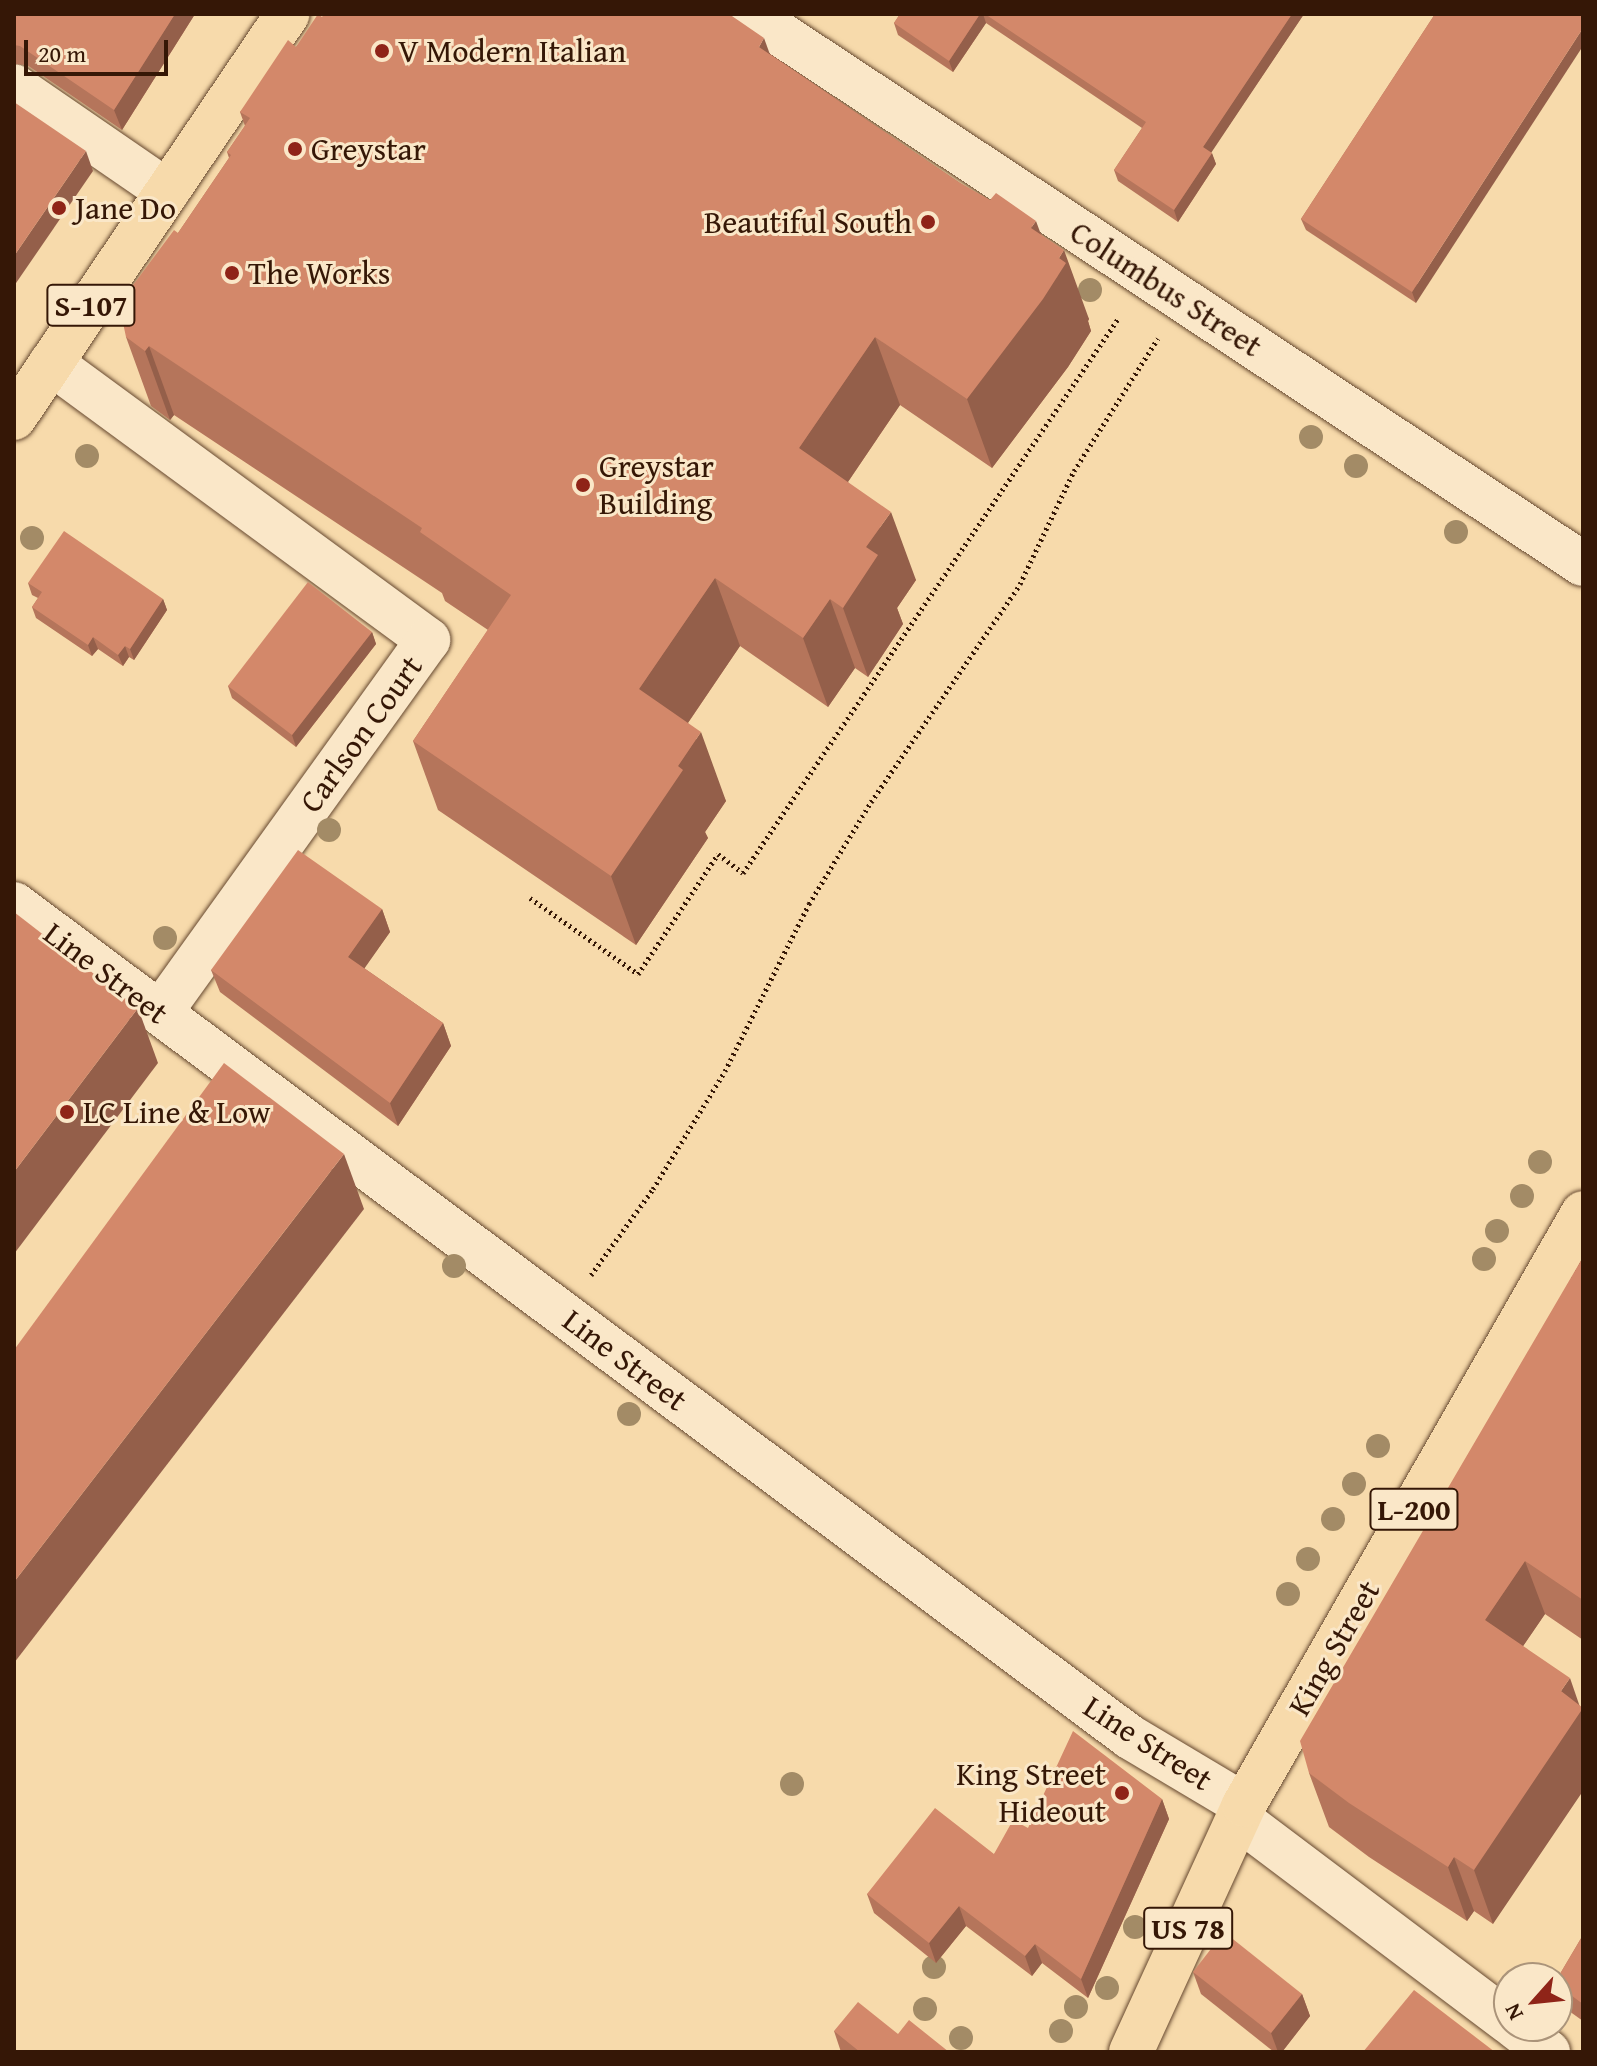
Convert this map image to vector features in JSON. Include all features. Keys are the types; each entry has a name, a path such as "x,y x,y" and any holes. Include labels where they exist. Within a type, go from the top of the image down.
{"main road":[{"name":"S-107","path":"14,418 288,14"},
{"name":"King Street","path":"1135,2050 1241,1811 1583,1213"}],"street":[{"name":"Columbus Street","path":"750,14 805,29 1183,300 1583,564"},
{"path":"14,86 167,191"},
{"name":"Carlson Court","path":"51,363 428,640 160,1013"},
{"name":"Line Street","path":"14,904 1130,1737 1241,1811 1493,2010"}],"path":[{"path":"563,1313 669,1163 725,1071 825,879 1020,584 1091,441 1183,300"},
{"path":"530,898 638,974 718,854 743,873 1118,319"}],"building":[{"path":"14,14 175,14 114,110 20,46 14,45"},
{"name":"Greystar Building","path":"318,14 322,17 324,14 729,14 764,38 759,47 960,183 990,200 996,193 1036,221 1031,228 1064,250 1059,258 1066,263 1043,299 967,399 875,337 799,448 891,512 866,547 878,555 843,608 830,599 803,638 715,578 639,689 701,732 678,766 683,770 611,876 413,741 511,595 420,532 422,528 149,346 145,351 126,337 119,304 174,230 178,233 231,155 227,152 250,118 240,112 288,40 296,47"},
{"path":"900,14 980,14 949,61 894,23"},
{"path":"985,14 1292,14 1203,147 1212,153 1174,210 1114,170 1146,122"},
{"path":"1435,14 1583,14 1583,28 1412,292 1301,219"},
{"path":"14,102 86,151 14,256"},
{"path":"64,531 163,599 130,649 125,646 118,655 93,637 88,645 32,607 42,592 28,583"},
{"path":"308,582 372,632 292,735 228,686"},
{"path":"298,850 382,909 348,957 443,1023 390,1103 211,970"},
{"path":"14,912 138,1008 14,1172"},
{"path":"224,1063 344,1154 14,1582 14,1350"},
{"path":"1583,1257 1583,1600 1525,1561 1485,1620 1570,1678 1561,1691 1583,1708 1474,1870 1454,1857 1448,1867 1349,1803 1309,1773 1300,1741"},
{"path":"1073,1731 1162,1799 1081,1979 1035,1944 1025,1956 959,1906 929,1943 867,1894 935,1808 994,1854 1013,1820 1028,1828"},
{"path":"1224,1932 1302,1994 1271,2033 1193,1972"},
{"path":"1583,1935 1583,2004 1573,1997 1573,1962 1567,1962"},
{"path":"1414,1990 1495,2052 1363,2052"},
{"path":"858,2002 898,2034 909,2020 949,2052 860,2052 834,2031"}],"place":[{"name":"V Modern Italian","path":"382,51"},
{"name":"Greystar","path":"295,149"},
{"name":"Jane Do","path":"59,208"},
{"name":"Beautiful South","path":"928,222"},
{"name":"The Works","path":"232,273"},
{"name":"Greystar Building","path":"583,485"},
{"name":"LC Line & Low","path":"67,1112"},
{"name":"King Street Hideout","path":"1122,1793"}]}
